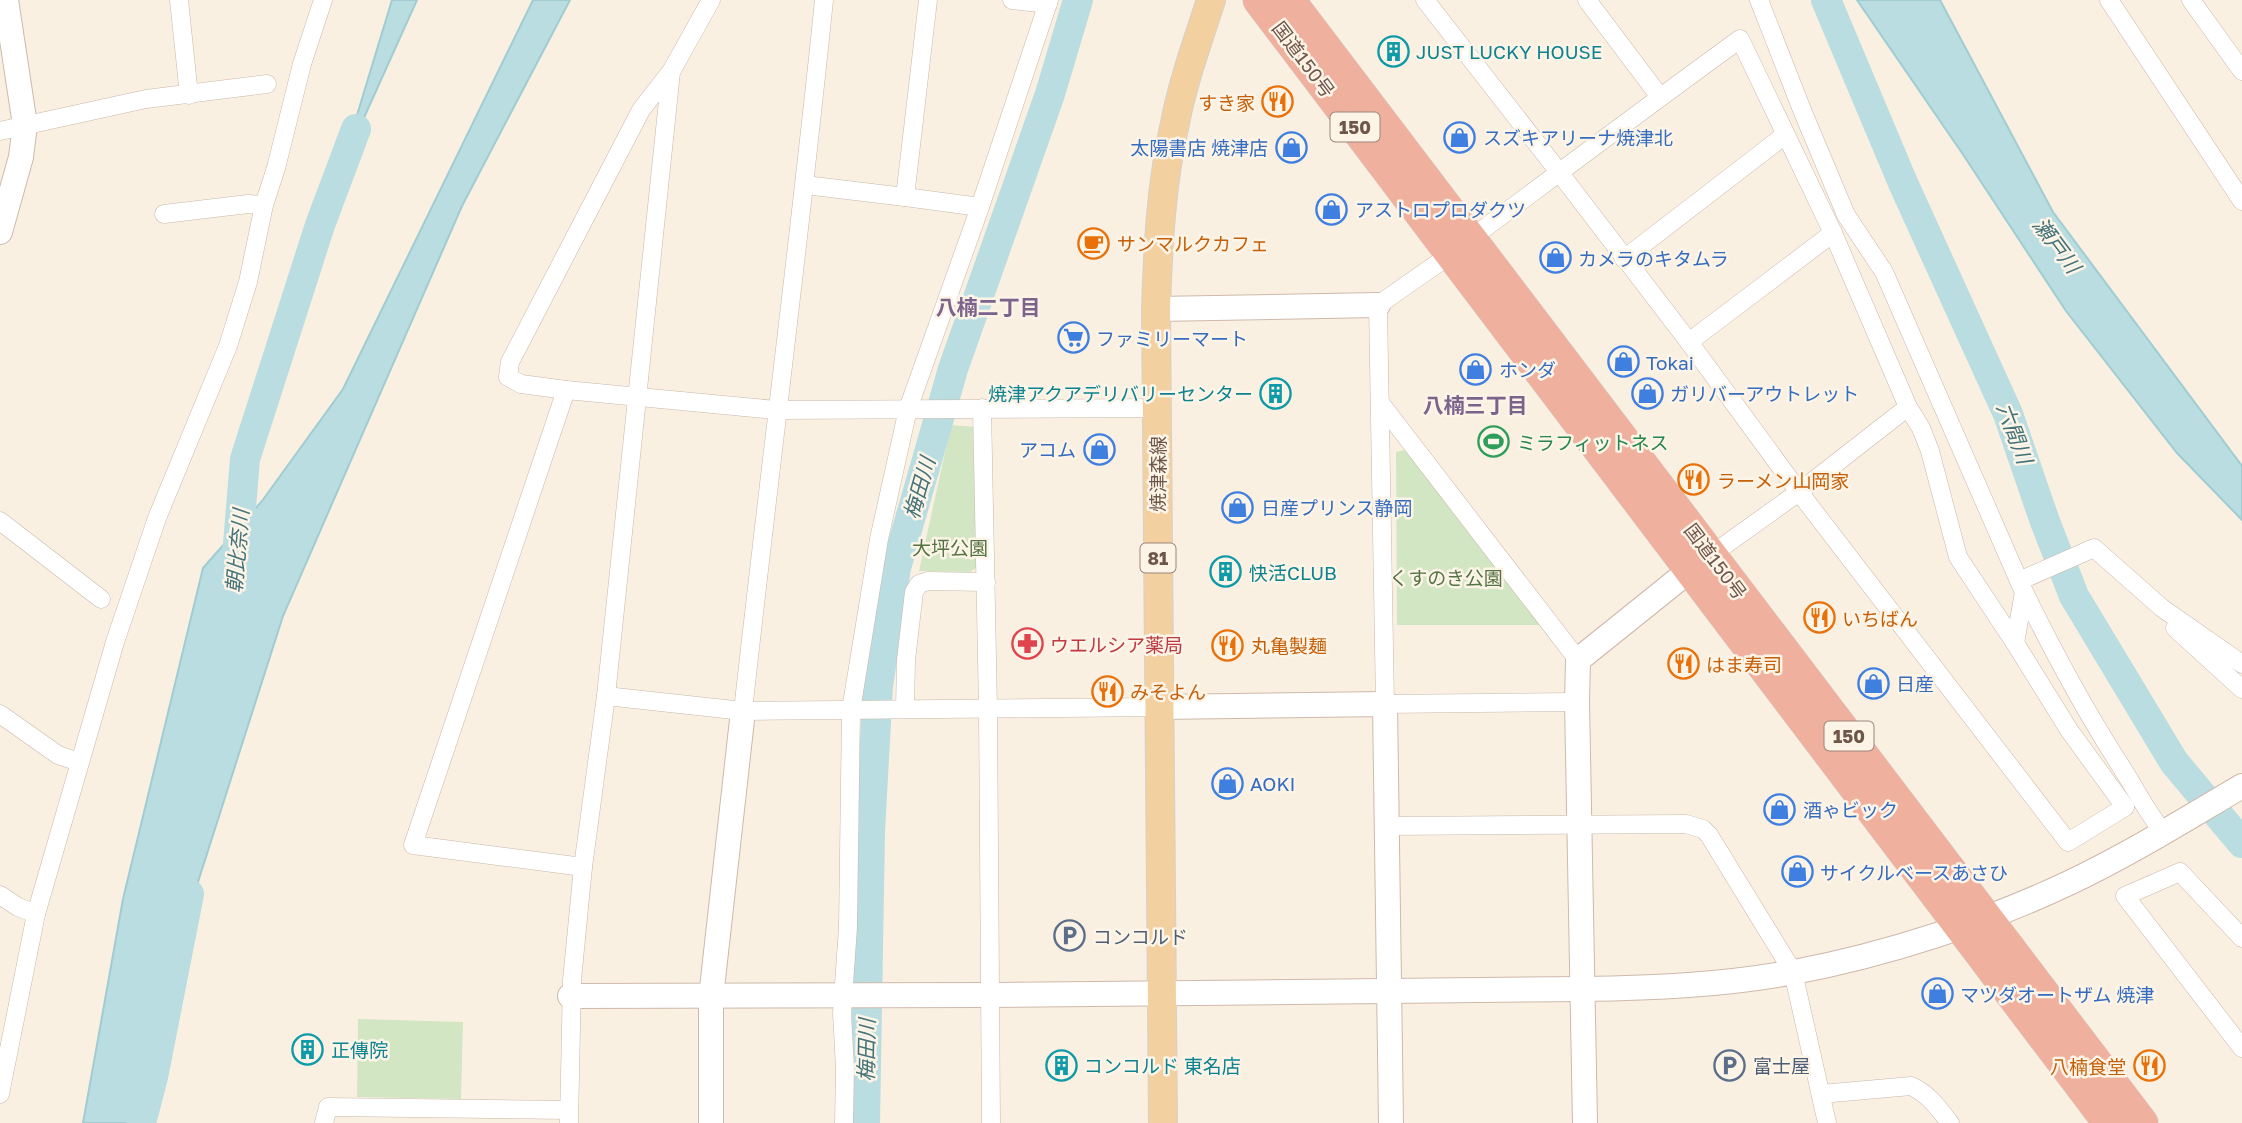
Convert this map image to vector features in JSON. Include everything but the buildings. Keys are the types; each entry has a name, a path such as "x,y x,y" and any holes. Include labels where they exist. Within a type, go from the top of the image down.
{"highway":[{"name":"国道150号","path":"1259,0 1460,246 1974,921 2142,1123"},
{"name":"国道150号","path":"1289,0 1460,246"},
{"name":"国道150号","path":"1974,921 2109,1123"}],"main road":[{"name":"焼津森線","path":"1163,1123 1156,309 1158,234 1175,121 1211,0"}],"street":[{"path":"0,232 21,158 25,125 6,0"},
{"path":"179,0 189,95"},
{"path":"0,1094 36,914 79,762 115,642 157,518 238,317 264,205 276,169 302,64 323,0"},
{"path":"711,0 672,70 641,110 510,362 508,377 521,384 566,390 776,410 1157,408"},
{"path":"711,1123 711,996 824,0"},
{"path":"905,197 928,0"},
{"path":"844,1123 856,710 879,538 914,410 1048,2 1012,0"},
{"path":"1156,309 1378,305 1460,246 1559,172 1740,38 1833,233 1908,407 1921,428 1930,451 1958,557 2069,730 2125,807 2068,842 1798,492 1689,342 1559,172 1425,0"},
{"path":"1587,0 1660,97"},
{"path":"1759,0 1801,110 1846,215 1884,272 2062,669 2144,808 2165,831"},
{"path":"2109,0 2242,201"},
{"path":"2191,0 2242,71"},
{"path":"324,1123 328,1107 569,1116 570,996 583,867 606,696 672,70"},
{"path":"0,131 146,99 267,84"},
{"path":"1624,259 1785,135"},
{"path":"805,185 980,207"},
{"path":"163,214 248,204 264,205"},
{"path":"1689,342 1833,233"},
{"path":"1378,305 1391,1123"},
{"path":"566,390 413,845 583,867"},
{"path":"1381,404 1578,660 1585,1123"},
{"path":"1578,660 1701,562 1798,492 1908,407"},
{"path":"977,408 986,582 991,1123"},
{"path":"0,521 101,599"},
{"path":"2022,584 2094,548 2162,608 2242,664"},
{"path":"902,709 908,630 914,593 919,584 928,581 986,582"},
{"path":"2015,643 2022,584"},
{"path":"2162,608 2181,635 2242,689"},
{"path":"606,696 743,711 1577,702"},
{"path":"0,714 58,755 79,762"},
{"path":"570,996 884,996 1647,988 1793,972 1877,953 1974,921 2072,882 2238,791"},
{"path":"1388,826 1686,824 1703,829 1793,972 1827,1123"},
{"path":"2242,938 2180,873 2125,896 2242,1048"},
{"path":"0,895 18,907 36,914"},
{"path":"1821,1094 1911,1086 1931,1099 1950,1123"}],"green space":[{"name":"大坪公園","path":"951,425 977,427 976,568 970,572 919,571"},
{"name":"くすのき公園","path":"1409,449 1544,625 1397,625 1396,452"},
{"path":"358,1019 463,1022 461,1099 357,1097"}],"water":[{"path":"392,0 417,0 340,171"},
{"path":"533,0 570,0 462,206 283,616 182,932 142,1123 83,1123 123,899 203,568 262,501 343,389"},
{"name":"瀬戸川","path":"1857,0 1940,0 2053,212 2242,466 2242,520 2177,453 2066,311"}],"waterway":[{"name":"梅田川","path":"865,1123 870,831 878,686 896,568 953,369 1050,94 1078,0"},
{"name":"六間川","path":"1826,0 1903,183 2008,414 2074,596 2174,762 2242,843"},
{"name":"朝比奈川","path":"236,568 245,459 320,225 356,129"},
{"name":"朝比奈川","path":"141,1123 153,1077 189,894"}],"place":[{"name":"JUST LUCKY HOUSE","path":"1393,51"},
{"name":"すき家","path":"1278,102"},
{"name":"スズキアリーナ焼津北","path":"1460,137"},
{"name":"太陽書店 焼津店","path":"1291,147"},
{"name":"アストロプロダクツ","path":"1332,209"},
{"name":"サンマルクカフェ","path":"1094,243"},
{"name":"カメラのキタムラ","path":"1555,258"},
{"name":"ファミリーマート","path":"1073,338"},
{"name":"Tokai","path":"1623,362"},
{"name":"ホンダ","path":"1476,369"},
{"name":"焼津アクアデリバリーセンター","path":"1276,393"},
{"name":"ガリバーアウトレット","path":"1647,393"},
{"name":"ミラフィットネス","path":"1494,442"},
{"name":"アコム","path":"1099,449"},
{"name":"ラーメン山岡家","path":"1694,480"},
{"name":"日産プリンス静岡","path":"1238,507"},
{"name":"快活CLUB","path":"1226,572"},
{"name":"いちばん","path":"1819,618"},
{"name":"ウエルシア薬局","path":"1027,644"},
{"name":"丸亀製麺","path":"1228,645"},
{"name":"はま寿司","path":"1683,664"},
{"name":"日産","path":"1873,683"},
{"name":"みそよん","path":"1107,691"},
{"name":"AOKI","path":"1227,783"},
{"name":"酒ゃビック","path":"1780,809"},
{"name":"サイクルベースあさひ","path":"1797,872"},
{"name":"コンコルド","path":"1070,936"},
{"name":"マツダオートザム 焼津","path":"1937,994"},
{"name":"正傳院","path":"308,1049"},
{"name":"コンコルド 東名店","path":"1061,1065"},
{"name":"富士屋","path":"1730,1065"},
{"name":"八楠食堂","path":"2149,1066"}],"district":[{"name":"八楠二丁目","path":"988,307"},
{"name":"八楠三丁目","path":"1475,405"}]}
